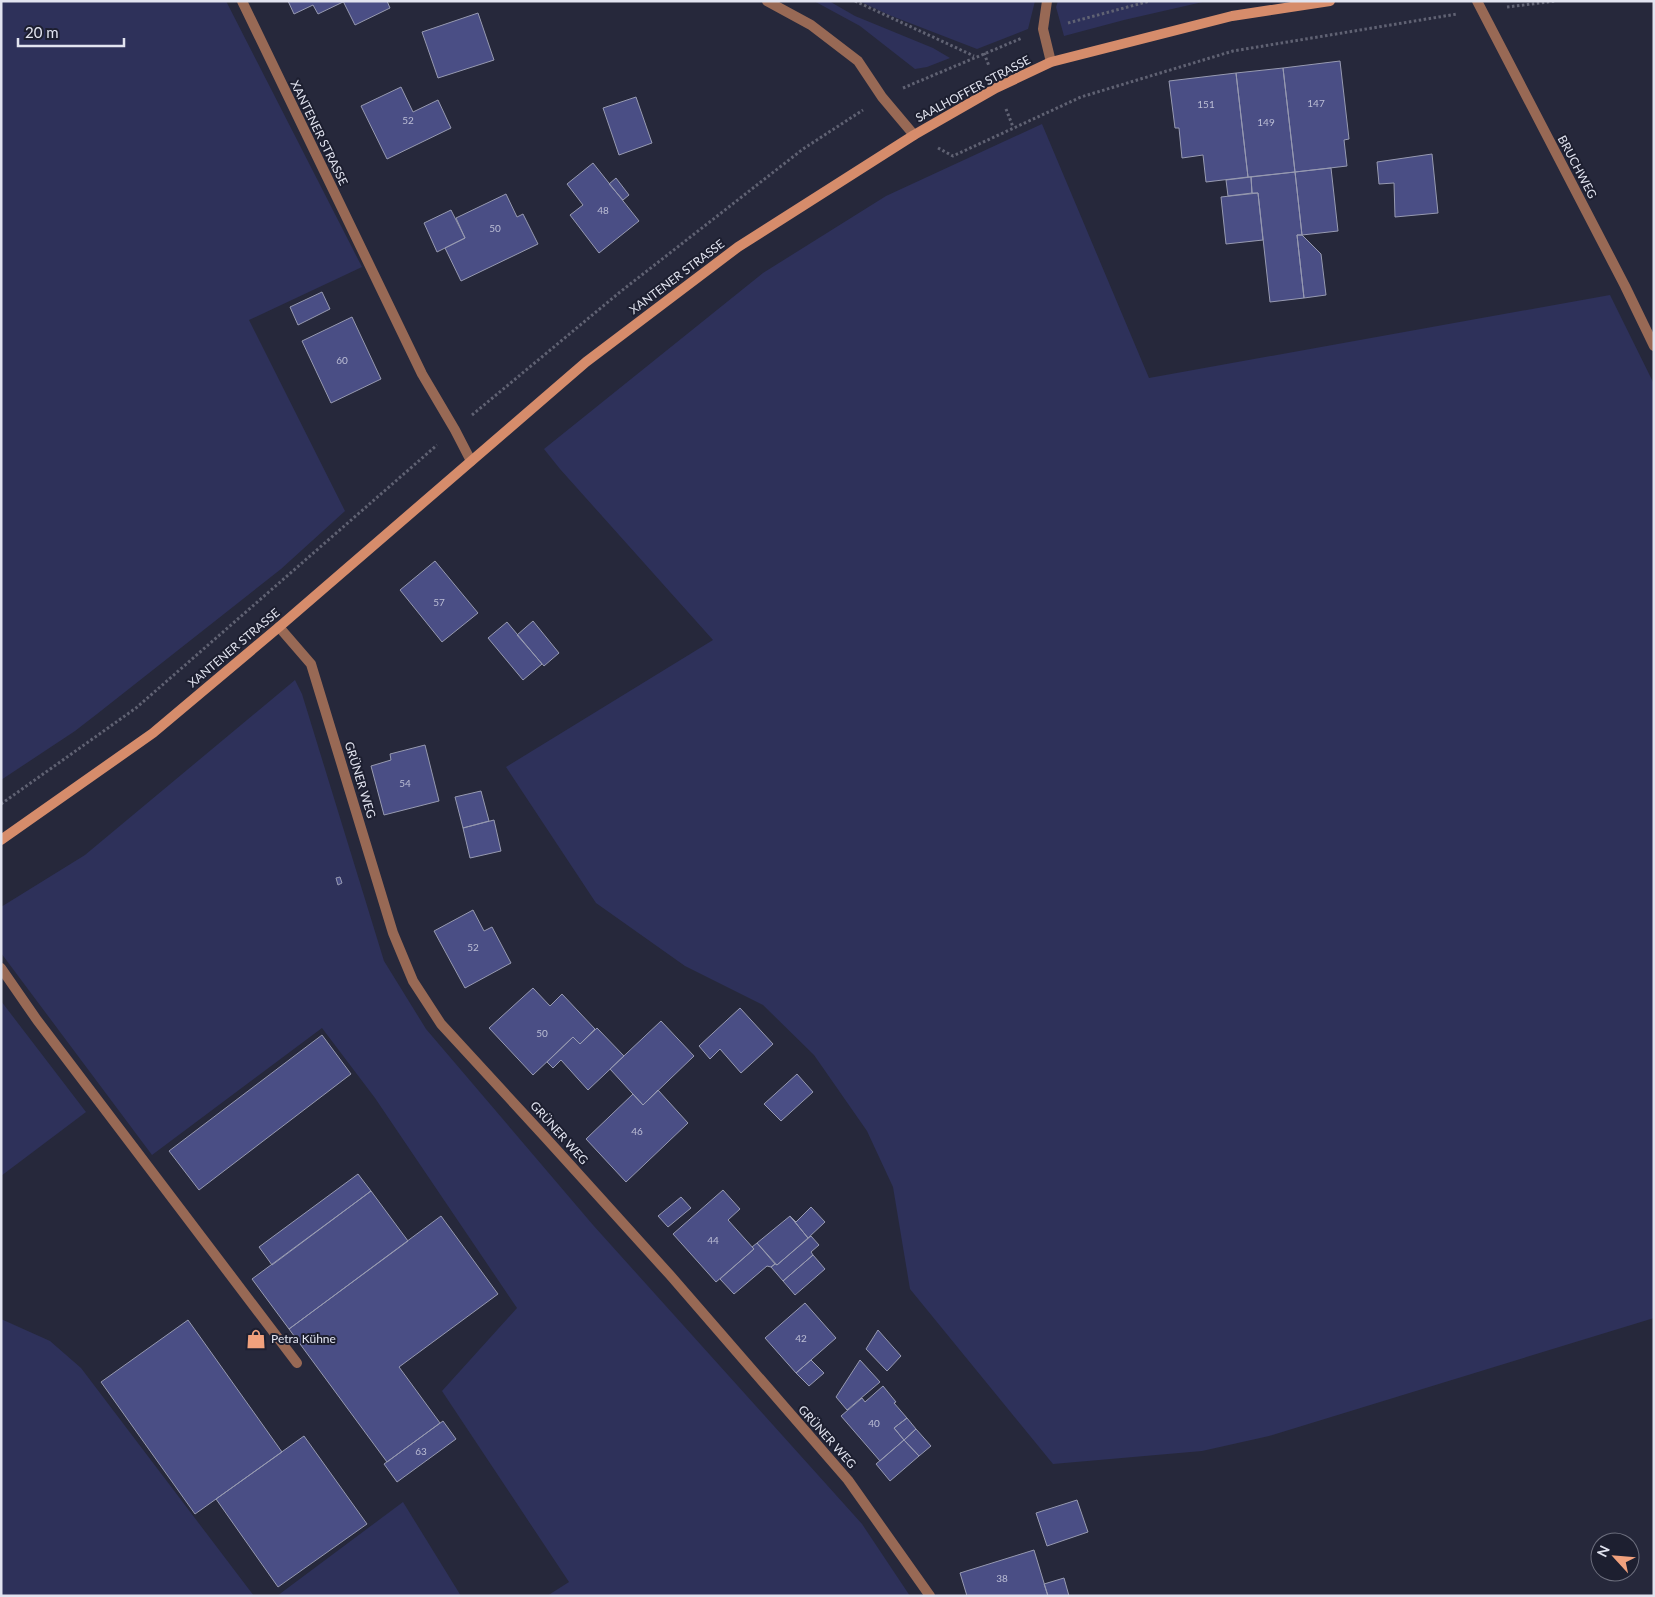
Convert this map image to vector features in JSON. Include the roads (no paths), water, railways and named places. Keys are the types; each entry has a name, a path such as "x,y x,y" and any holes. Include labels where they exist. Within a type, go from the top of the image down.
{"main road":[{"name":"SAALHOFFER STRASSE","path":"914,135 996,88 1051,62 1232,16 1330,1"},
{"name":"XANTENER STRASSE","path":"1,840 153,732 279,627 586,362 738,247 914,135"}],"street":[{"name":"XANTENER STRASSE","path":"242,1 422,374 471,460"},
{"name":"SAALHOFFER STRASSE","path":"766,1 811,26 858,61 882,97 914,135"},
{"path":"1047,1 1044,29 1051,62"},
{"name":"BRUCHWEG","path":"1479,6 1625,286 1654,346"},
{"name":"GRÜNER WEG","path":"279,627 311,664 393,933 413,981 441,1024 656,1261 848,1480 930,1596"},
{"path":"1,968 37,1020 297,1364"}],"place":[{"name":"Petra Kühne","path":"256,1339"}]}
